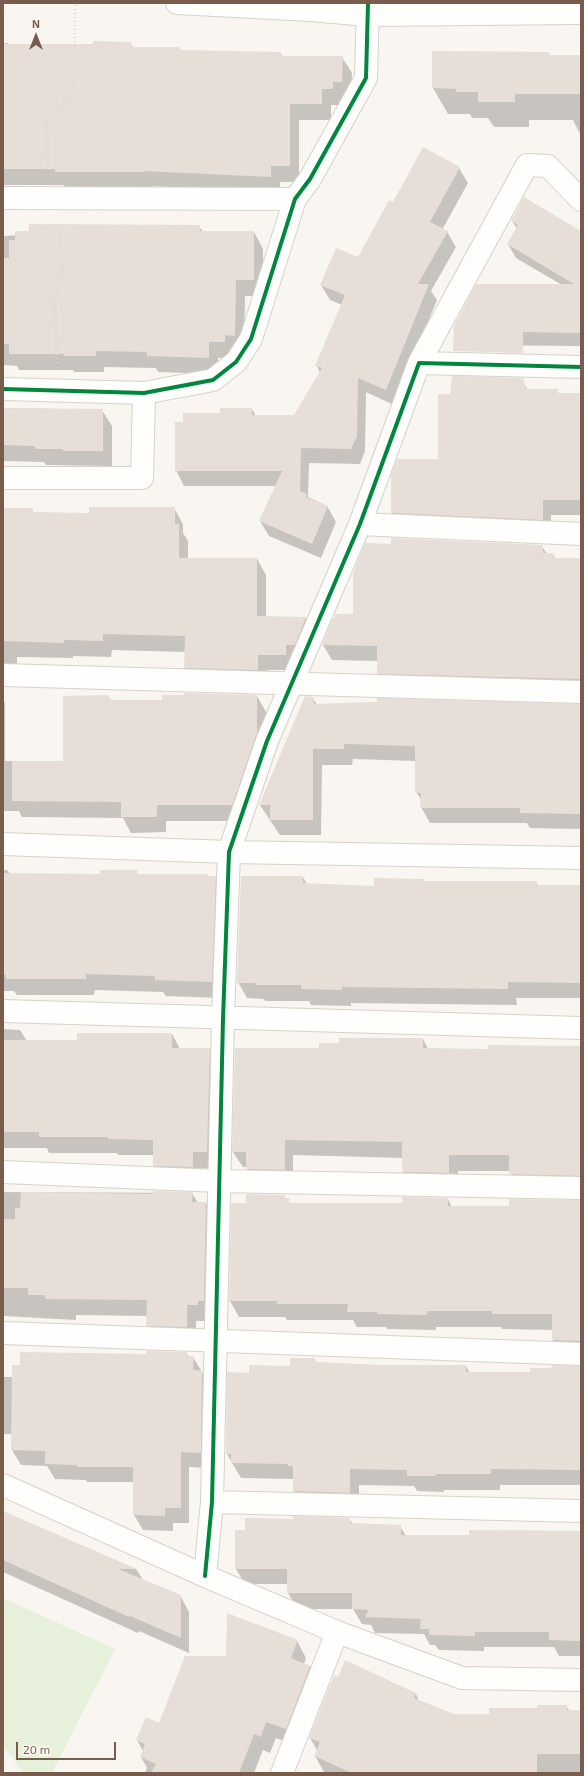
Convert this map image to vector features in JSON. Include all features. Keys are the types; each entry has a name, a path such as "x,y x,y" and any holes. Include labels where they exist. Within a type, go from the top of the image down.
{"street":[{"path":"177,3 310,10 368,9 581,13"},
{"path":"3,389 144,393 213,380 236,362 251,339 295,199 310,179 366,78 368,9"},
{"path":"205,1576 212,1502 223,1019 229,852 267,741 360,524 419,363 527,165 548,166 581,200"},
{"path":"3,198 295,199"},
{"path":"419,363 581,367"},
{"path":"3,478 142,478 144,393"},
{"path":"360,524 581,534"},
{"path":"3,675 291,685 581,692"},
{"path":"3,844 229,852 581,858"},
{"path":"3,1011 223,1019 581,1028"},
{"path":"3,1172 219,1181 581,1188"},
{"path":"3,1333 581,1354"},
{"path":"3,1485 205,1576 337,1632 462,1678 581,1680"},
{"path":"212,1502 581,1511"},
{"path":"282,1773 337,1632"}],"path":[{"path":"57,390 55,300 62,284 47,112 74,97 75,3"}],"green space":[{"path":"3,1598 115,1649 52,1773 24,1773 3,1746"}],"building":[{"path":"93,41 131,42 131,47 179,47 179,50 281,52 281,56 343,56 342,82 333,82 333,89 322,89 322,104 290,104 290,166 271,166 271,177 143,171 55,172 55,169 3,169 3,44 93,44"},
{"path":"432,51 549,52 549,55 581,55 581,94 515,94 515,102 478,102 478,92 456,92 456,89 432,88"},
{"path":"423,147 460,167 430,222 448,231 418,284 429,284 386,390 358,378 357,436 351,449 301,448 300,491 307,494 306,497 328,506 312,544 259,521 282,471 175,471 175,422 183,422 183,413 220,413 220,408 252,408 252,415 294,415 322,368 315,366 345,295 320,285 336,248 358,257 389,200 393,202"},
{"path":"524,197 581,231 581,333 523,332 523,353 453,351 454,326 476,284 574,284 507,244 518,225 511,221"},
{"path":"29,224 200,225 200,231 254,231 254,280 236,280 235,336 225,335 225,342 209,342 209,358 147,356 147,352 96,351 96,356 64,356 64,354 9,354 9,344 3,344 3,258 9,258 9,240 15,240 15,231 29,231"},
{"path":"452,376 523,378 526,389 558,389 558,393 581,393 581,500 543,500 543,520 391,513 391,475 397,459 438,459 438,394 450,394"},
{"path":"3,408 103,409 103,451 63,451 63,449 35,449 35,446 4,445"},
{"path":"89,507 175,507 175,524 179,524 179,558 257,558 257,616 306,617 295,645 286,645 286,655 258,655 258,670 184,668 185,636 103,634 103,641 64,640 64,643 3,641 3,508 33,508 33,512 89,513"},
{"path":"391,538 543,545 543,553 553,553 553,558 581,558 581,679 377,674 377,646 322,645 333,618 335,618 335,614 353,614 353,573 365,543 391,544"},
{"path":"184,693 257,695 257,733 232,805 157,805 157,817 121,817 121,802 12,801 12,761 63,761 63,696 109,695 109,700 162,700 162,695 184,695"},
{"path":"305,696 314,697 314,704 377,702 377,698 581,704 581,814 520,813 520,808 420,808 421,793 415,793 415,746 344,744 344,749 313,749 313,820 270,820 270,805 259,805"},
{"path":"100,870 137,870 137,874 208,874 208,876 216,876 212,982 155,980 155,976 86,974 86,979 6,979 6,975 3,975 3,873 100,874"},
{"path":"241,876 303,876 303,883 374,886 374,878 424,879 423,881 537,881 537,885 581,885 581,983 508,982 508,989 342,987 342,990 301,989 301,985 255,985 255,983 237,983"},
{"path":"77,1033 172,1033 172,1048 210,1048 207,1152 193,1152 193,1167 153,1166 153,1140 108,1139 108,1137 39,1137 39,1132 3,1132 3,1040 77,1040"},
{"path":"339,1038 423,1038 423,1048 488,1049 488,1045 581,1046 581,1176 509,1174 509,1155 449,1155 449,1173 402,1172 402,1142 285,1140 285,1170 246,1169 246,1152 232,1152 235,1048 319,1048 319,1043 339,1043"},
{"path":"153,1191 193,1192 192,1202 206,1202 204,1301 198,1301 198,1305 187,1305 187,1327 146,1326 147,1300 45,1299 45,1295 28,1295 28,1288 3,1288 3,1219 15,1219 15,1208 20,1208 21,1192 153,1194"},
{"path":"246,1194 285,1195 285,1198 289,1198 289,1203 402,1203 402,1197 448,1198 448,1206 509,1206 509,1199 581,1200 581,1341 552,1340 552,1314 492,1314 492,1311 427,1311 427,1315 377,1314 377,1312 347,1312 348,1304 277,1304 277,1301 229,1301 231,1203 246,1203"},
{"path":"146,1351 187,1352 187,1356 194,1356 193,1370 202,1371 201,1453 181,1452 181,1508 165,1508 165,1516 133,1515 133,1467 77,1467 77,1465 45,1464 45,1451 11,1450 12,1365 20,1365 20,1352 146,1354"},
{"path":"290,1358 315,1358 315,1362 382,1365 466,1365 466,1372 530,1372 530,1368 552,1368 552,1365 581,1366 581,1470 491,1469 491,1474 436,1474 436,1476 407,1476 407,1470 350,1469 350,1493 293,1491 293,1466 288,1466 288,1464 231,1463 231,1454 226,1454 227,1372 249,1373 249,1365 290,1366"},
{"path":"3,1511 137,1569 118,1569 181,1595 181,1638 130,1616 129,1617 3,1560"},
{"path":"293,1516 350,1518 350,1523 401,1525 401,1535 469,1535 469,1530 581,1531 581,1641 549,1640 549,1632 475,1632 475,1636 429,1635 429,1629 420,1629 421,1619 365,1617 369,1610 352,1609 352,1593 287,1593 287,1569 235,1569 235,1530 245,1530 245,1518 293,1519"},
{"path":"227,1613 298,1640 291,1658 310,1666 286,1729 266,1722 261,1737 254,1734 239,1773 151,1773 156,1764 140,1757 145,1744 136,1740 146,1717 159,1723 185,1656 226,1656"},
{"path":"345,1660 416,1693 414,1698 454,1714 489,1714 489,1708 537,1708 537,1705 567,1705 567,1710 581,1710 581,1754 537,1754 537,1773 352,1773 314,1756 320,1742 309,1738 334,1675 338,1677"}],"cycle path":[{"path":"3,389 144,393 213,380 236,362 251,339 295,199 310,179 366,78 368,3"},
{"path":"205,1576 212,1502 223,1019 229,852 267,741 360,524 419,363 581,367"}]}
